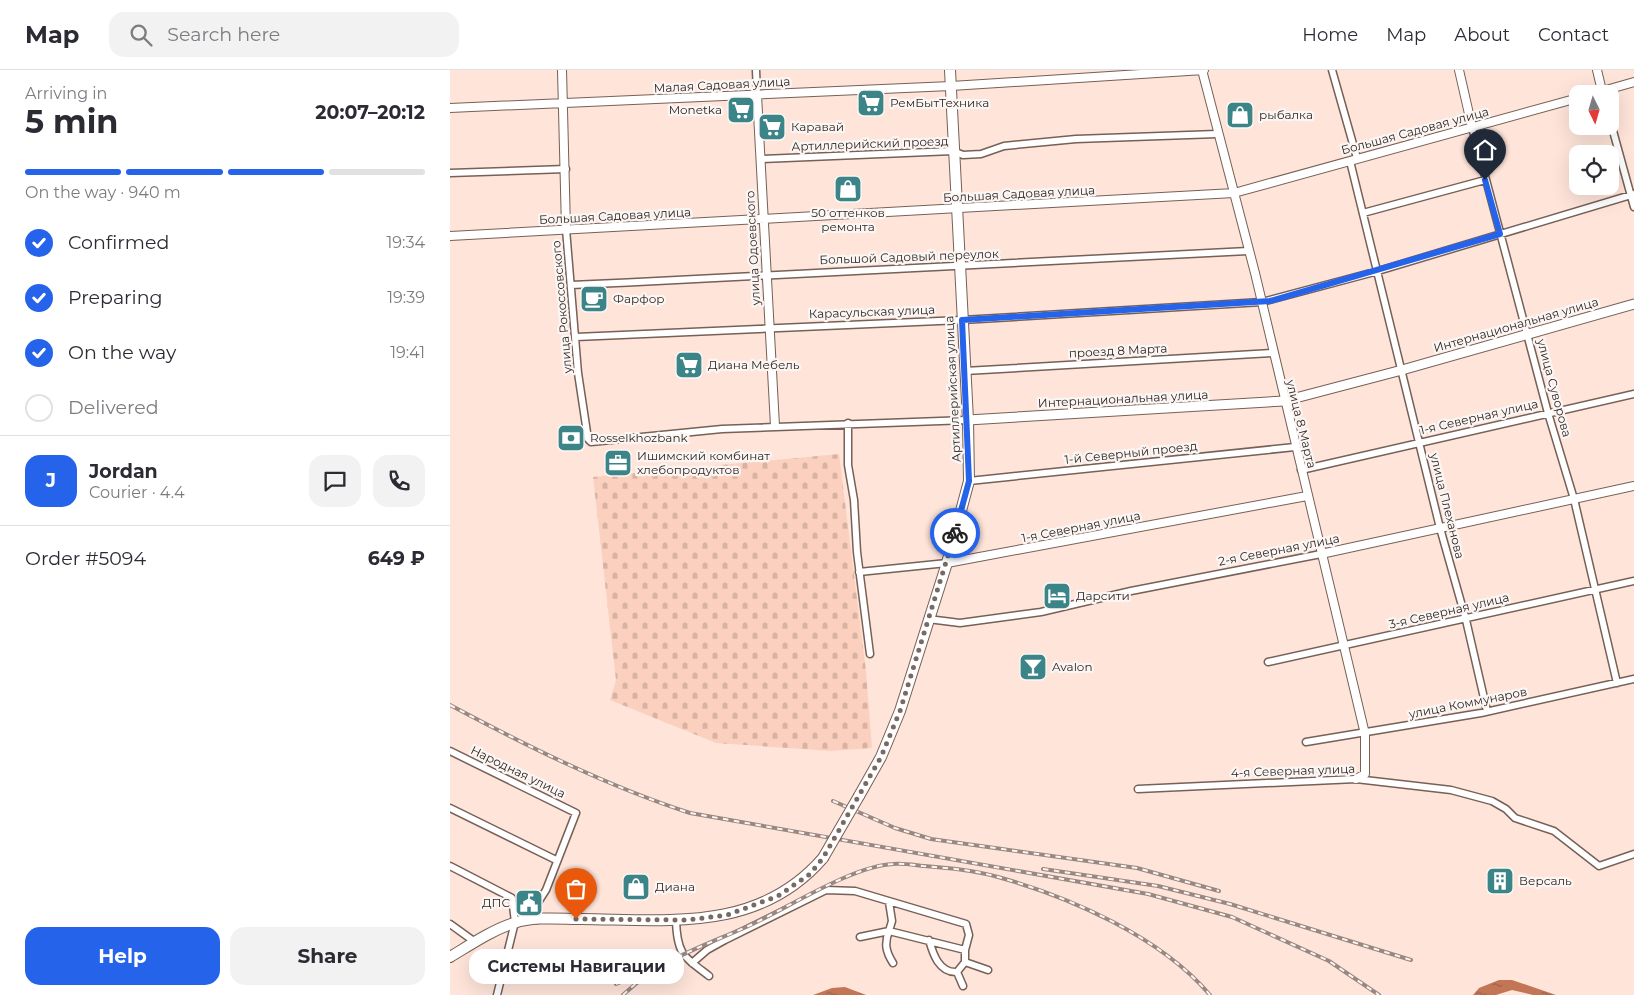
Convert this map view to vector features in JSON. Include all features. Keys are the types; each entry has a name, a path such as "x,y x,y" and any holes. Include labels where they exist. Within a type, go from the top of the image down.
{"main road":[{"name":"Артиллерийская улица","path":"515,922 537,920 676,920 727,915 760,904 795,886 823,858 881,757 900,711 947,563 969,481 968,420 950,70"},
{"name":"Интернациональная улица","path":"968,420 1284,401 1402,370 1634,304"},
{"path":"450,957 515,922"}],"street":[{"name":"улица Рокоссовского","path":"562,70 566,169 566,230 576,337 588,439 591,442 600,443"},
{"name":"улица Одоевского","path":"756,70 768,327 775,426"},
{"name":"Малая Садовая улица","path":"450,108 951,86 1203,70"},
{"name":"улица 8 Марта","path":"1203,70 1217,134 1262,302 1272,353 1345,646 1365,734 1365,774"},
{"name":"улица Плеханова","path":"1332,70 1363,213 1440,528 1466,620 1487,711"},
{"name":"улица Суворова","path":"1459,70 1485,180 1548,413 1574,499 1617,683"},
{"path":"1597,70 1600,85"},
{"path":"1619,87 1634,82"},
{"name":"Большая Садовая улица","path":"450,236 1234,193 1569,100"},
{"name":"Артиллерийский проезд","path":"761,159 953,151 963,155 981,154 1004,146 1076,139 1217,134"},
{"path":"1614,135 1634,207"},
{"path":"450,173 566,169"},
{"path":"1363,213 1485,180"},
{"name":"Карасульская улица","path":"576,337 768,327 962,320 1262,302 1378,271 1632,195"},
{"name":"Большой Садовый переулок","path":"571,285 766,274 960,267 1248,251"},
{"name":"проезд 8 Марта","path":"965,371 1272,353"},
{"name":"1-я Северная улица","path":"1301,470 1634,394"},
{"name":"Интернациональная улица","path":"600,443 680,432 775,426 968,420"},
{"path":"848,423 848,464 854,500 859,572 870,654"},
{"name":"1-й Северный проезд","path":"969,481 1295,447"},
{"name":"2-я Северная улица","path":"928,620 960,624 1041,612 1131,591 1321,554 1634,486"},
{"name":"1-я Северная улица","path":"859,572 947,563 1307,496"},
{"name":"3-я Северная улица","path":"1268,662 1466,620 1634,581"},
{"name":"улица Коммунаров","path":"1306,742 1365,734 1487,711 1634,679"},
{"name":"Народная улица","path":"450,751 576,813 556,860"},
{"path":"1356,779 1365,774 1370,781"},
{"name":"4-я Северная улица","path":"1138,789 1356,779 1451,790 1492,801 1506,809 1515,818 1554,831 1599,866 1634,854"},
{"path":"450,808 556,860 546,890 537,904 537,920"},
{"path":"450,866 512,898 515,922 497,995"},
{"path":"692,963 707,950 725,940 826,890 855,891 966,924 969,935 964,962 957,972"},
{"path":"889,902 892,921 885,942 887,954 893,963"},
{"path":"676,920 676,938 682,954 709,976"},
{"path":"450,924 475,942"},
{"path":"860,937 889,932 965,950"},
{"path":"929,940 936,960 942,967 950,972 957,972"},
{"path":"964,962 988,970"},
{"path":"957,972 963,986"}],"green space":[{"path":"839,454 866,671 872,748 831,751 716,743 610,700 616,680 593,477"}],"water":[{"path":"1499,980 1512,980 1556,995 1533,995 1512,990 1496,995 1473,995 1479,988"},
{"path":"845,987 866,995 813,995 832,988"}],"railway":[{"path":"450,705 598,778 690,813 1148,894 1232,917 1329,961 1379,995"},
{"path":"833,801 895,828 931,839 1137,868 1219,891"},
{"path":"623,995 636,983 680,956 744,928 838,880 858,872 893,864 961,870 989,875 1026,885 1055,896 1084,908 1140,937 1190,974 1210,995"},
{"path":"1043,869 1158,886 1230,904 1411,960"},
{"path":"616,984 643,973"}],"way so far":[{"path":"576,919 688,920 727,915 744,911 778,896 810,874 823,858 881,757 900,711 955,533"}],"place":[{"name":"РемБытТехника","path":"871,103"},
{"name":"Monetka","path":"741,110"},
{"name":"рыбалка","path":"1240,115"},
{"name":"Каравай","path":"772,127"},
{"name":"50 оттенков ремонта","path":"848,189"},
{"name":"Фарфор","path":"594,299"},
{"name":"Диана Мебель","path":"689,365"},
{"name":"Rosselkhozbank","path":"571,438"},
{"name":"Ишимский комбинат хлебопродуктов","path":"618,463"},
{"name":"Дарсити","path":"1057,596"},
{"name":"Avalon","path":"1033,667"},
{"name":"Версаль","path":"1500,881"},
{"name":"Диана","path":"636,887"},
{"name":"ДПС","path":"529,903"},
{"name":"Системы Навигации","path":"576,919"}],"route":[{"path":"955,533 969,481 968,420 962,320 1270,301 1500,234 1485,180"}]}
